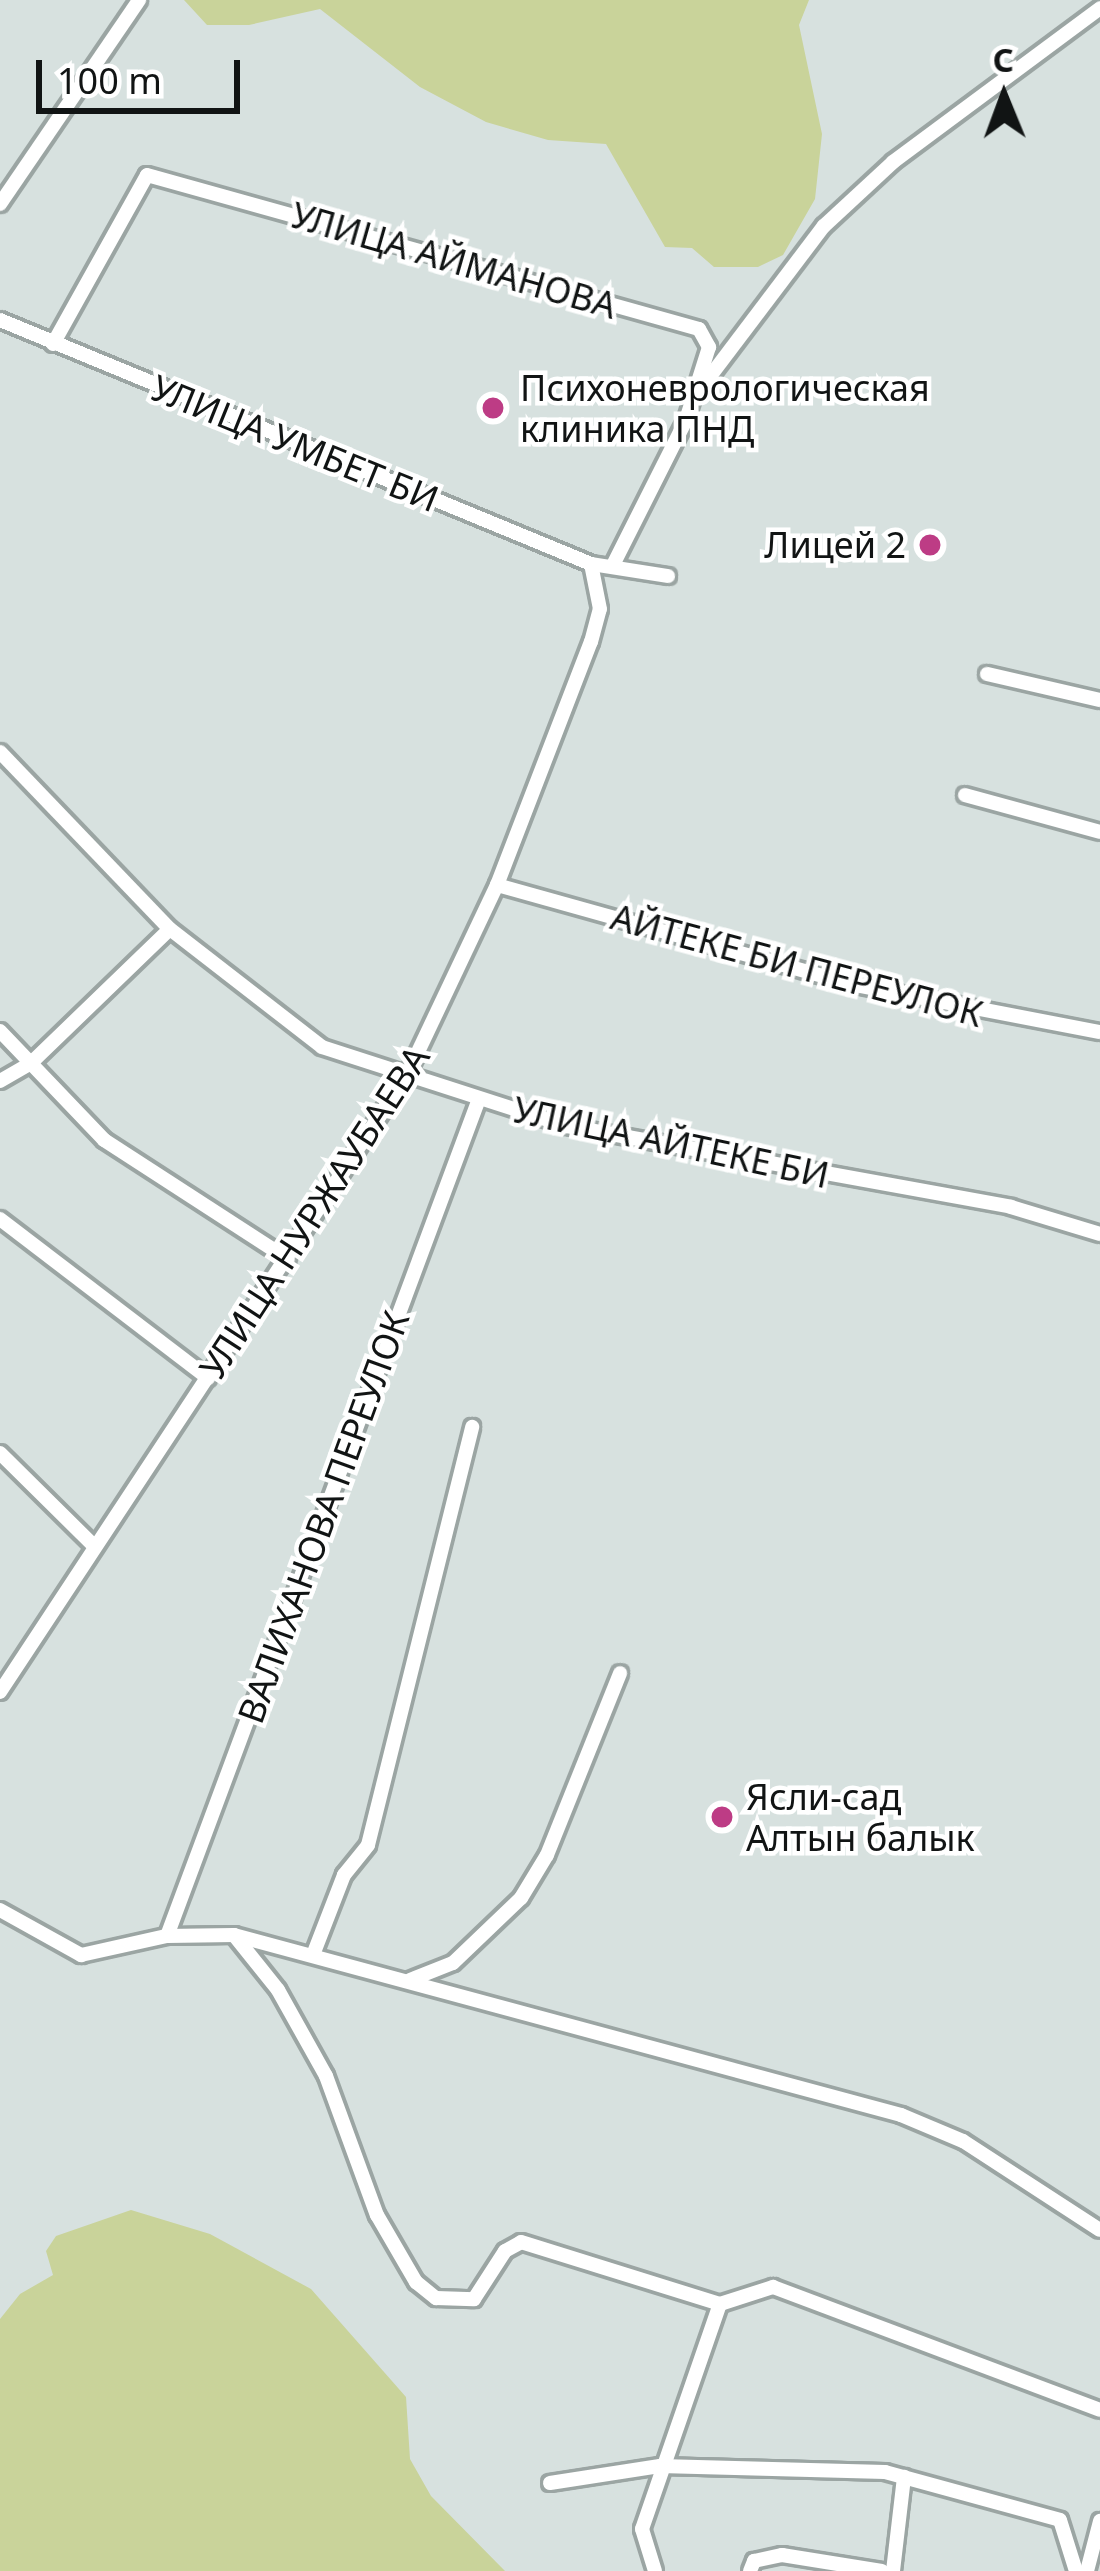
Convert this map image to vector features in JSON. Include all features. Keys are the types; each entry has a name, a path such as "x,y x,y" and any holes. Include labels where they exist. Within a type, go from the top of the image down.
{"street":[{"path":"0,205 140,0"},
{"path":"692,399 824,226 893,162 1100,8"},
{"name":"УЛИЦА АЙМАНОВА","path":"53,344 147,175 699,328 709,347 692,399 614,563"},
{"name":"УЛИЦА УМБЕТ БИ","path":"0,320 591,564"},
{"path":"591,564 614,563 668,576"},
{"name":"УЛИЦА НУРЖАУБАЕВА","path":"1,1687 410,1072 497,884 591,642 600,609 591,564"},
{"path":"986,674 1100,700"},
{"name":"УЛИЦА АЙТЕКЕ БИ","path":"0,752 170,929 322,1047 567,1126 1011,1208 1100,1234"},
{"path":"965,795 1100,832"},
{"name":"АЙТЕКЕ БИ ПЕРЕУЛОК","path":"497,884 855,985 1100,1032"},
{"path":"0,1081 30,1064 170,929"},
{"path":"0,1031 104,1140 288,1259"},
{"name":"ВАЛИХАНОВА ПЕРЕУЛОК","path":"167,1936 479,1099"},
{"path":"0,1219 208,1378"},
{"path":"313,1955 344,1875 368,1845 472,1427"},
{"path":"0,1454 94,1546"},
{"path":"410,1979 453,1963 521,1898 547,1856 620,1673"},
{"path":"0,1910 80,1955 167,1936 234,1935 410,1979 686,2062 901,2114 963,2141 1100,2230"},
{"path":"234,1935 278,1990 326,2076 361,2181 416,2282 454,2304 474,2299 505,2251 521,2242 720,2304 773,2287 1100,2410"},
{"path":"656,2571 642,2529 660,2466 720,2304"},
{"path":"550,2483 660,2466 809,2464 904,2477 1060,2520 1076,2571"},
{"path":"893,2571 904,2477"},
{"path":"1087,2571 1100,2522"},
{"path":"750,2571 754,2561 782,2555 882,2571"}],"green space":[{"path":"184,0 809,0 799,25 822,134 815,199 783,255 758,267 714,267 692,248 665,247 606,144 548,140 486,122 420,87 320,9 249,25 207,25"},
{"path":"131,2210 210,2234 311,2289 406,2397 410,2459 431,2496 505,2571 0,2571 0,2319 20,2294 53,2275 46,2251 56,2236"}],"place":[{"name":"Психоневрологическая клиника ПНД","path":"493,408"},
{"name":"Лицей 2","path":"930,545"},
{"name":"Ясли-сад Алтын балык","path":"722,1817"}]}
